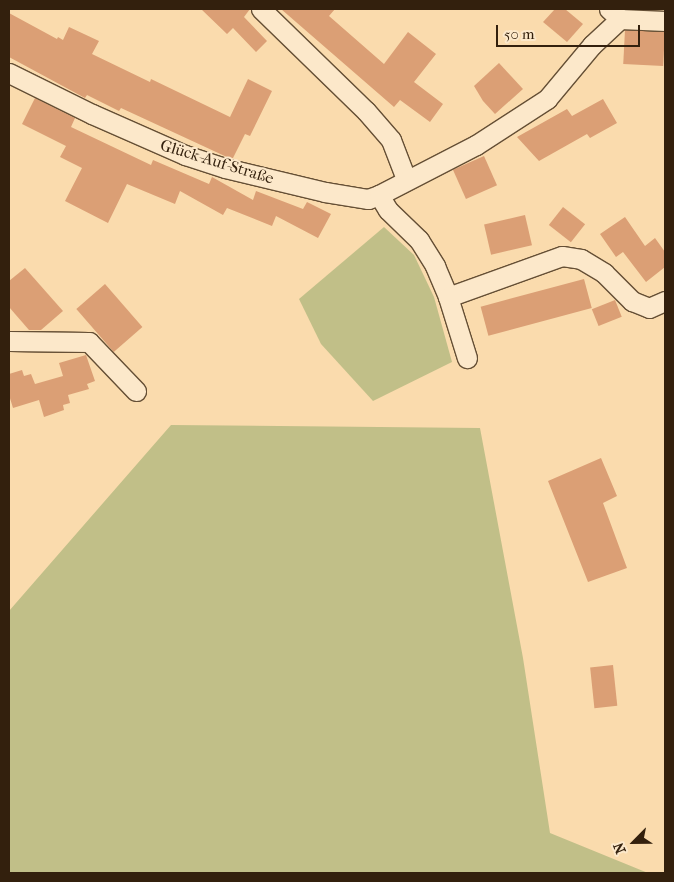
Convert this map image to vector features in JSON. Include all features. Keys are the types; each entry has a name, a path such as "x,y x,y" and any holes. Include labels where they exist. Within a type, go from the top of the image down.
{"street":[{"path":"261,9 366,110 392,140 406,180"},
{"path":"467,358 448,297 435,266 419,240 388,210 379,195 476,145 547,99 615,14 665,21"},
{"name":"Glück-Auf-Straße","path":"9,73 92,114 185,155 225,168 349,198 368,198 379,195"},
{"path":"448,297 562,256 581,259 604,273 632,301 649,308 665,301"},
{"path":"9,341 89,342 136,391"}],"shaded area":[{"path":"384,227 414,255 434,297 452,362 373,401 321,344 299,299"},
{"path":"171,425 480,428 523,658 550,833 648,873 9,873 9,611"}],"building":[{"path":"201,9 250,9 244,17 267,41 256,52 233,28 227,34"},
{"path":"281,9 335,9 329,16 384,64 408,32 436,54 414,82 443,104 430,122 400,100 394,107"},
{"path":"555,9 565,9 583,24 567,42 543,22"},
{"path":"9,13 57,39 58,37 63,40 69,27 99,41 92,54 150,82 151,79 230,117 248,79 272,91 250,136 245,134 233,158 229,158 121,108 119,111 87,95 85,98 9,57"},
{"path":"625,30 665,32 663,66 623,64"},
{"path":"499,63 523,89 495,114 483,101 474,86"},
{"path":"35,98 75,118 71,127 151,165 153,160 209,184 212,177 253,200 256,191 303,209 307,202 331,214 318,238 276,216 272,226 227,208 223,215 180,191 175,204 127,184 108,223 65,201 82,168 60,157 66,146 22,124"},
{"path":"603,99 617,123 590,138 587,134 539,161 517,137 567,109 572,116"},
{"path":"484,156 497,185 466,199 453,170"},
{"path":"563,207 585,224 571,242 549,225"},
{"path":"525,215 532,245 491,255 484,224"},
{"path":"625,217 645,246 655,238 665,252 665,267 646,282 623,252 616,257 600,234"},
{"path":"25,268 63,311 41,330 29,330 9,307 9,281"},
{"path":"584,279 592,308 488,336 481,307"},
{"path":"105,284 142,327 114,352 76,309"},
{"path":"615,300 622,317 599,326 592,309"},
{"path":"86,355 95,381 87,384 89,389 68,395 70,403 63,405 64,410 44,417 39,400 13,408 9,395 9,374 22,370 24,376 31,374 35,384 63,376 59,363"},
{"path":"601,458 617,496 603,503 627,568 588,582 548,481"},
{"path":"613,665 617,706 594,708 590,667"}]}
